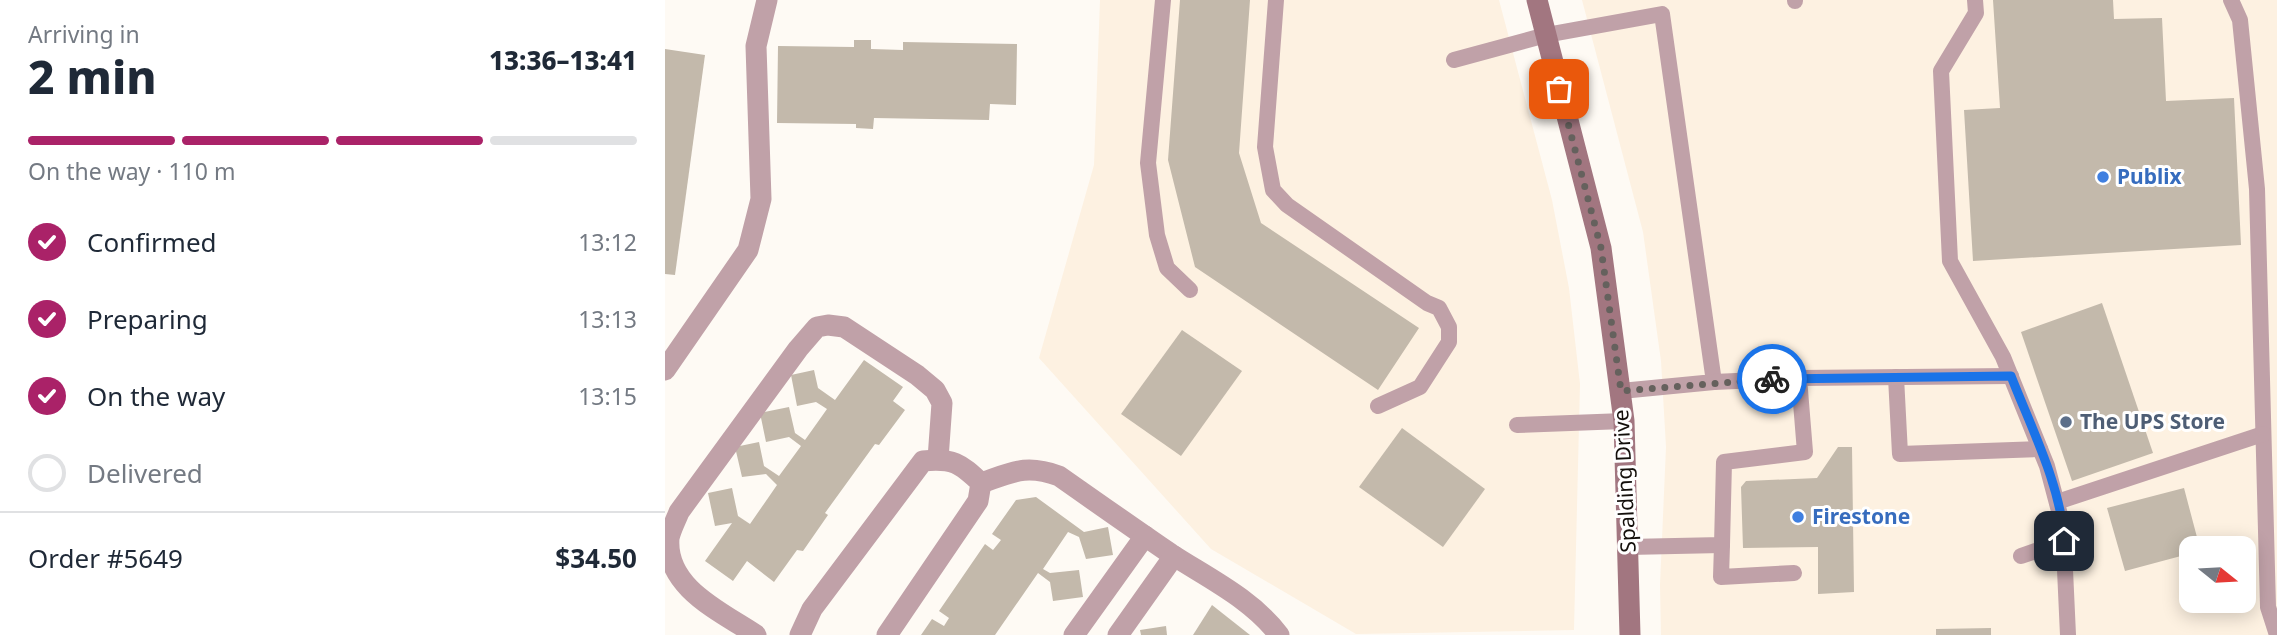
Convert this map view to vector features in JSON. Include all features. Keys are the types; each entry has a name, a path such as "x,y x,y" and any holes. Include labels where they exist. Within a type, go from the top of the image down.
{"main road":[{"name":"Spalding Drive","path":"1537,0 1601,248 1624,421 1630,635"}],"street":[{"path":"665,370 748,250 761,199 756,46 767,0"},
{"path":"756,635 689,590 673,572 669,537 679,512 817,327 844,327 935,390 942,403 938,459"},
{"path":"800,635 812,609 923,461 938,459 962,464 981,483"},
{"path":"981,483 1021,469 1040,469 1059,476 1232,593 1270,622 1279,635"},
{"path":"887,635 978,501 981,483"},
{"path":"1074,635 1145,536"},
{"path":"1118,635 1174,556"}],"lane":[{"path":"1163,0 1148,163 1157,235 1167,268 1190,290"},
{"path":"1276,0 1265,147 1273,190 1287,205 1439,309 1449,327 1449,342 1420,387 1378,406"},
{"path":"1975,0 1976,13 1941,71 1950,261 2003,357 2040,449 2057,502 2063,526 2068,635"},
{"path":"2231,0 2241,20 2257,189 2268,607 2277,635"},
{"path":"1454,60 1546,35 1662,14 1714,382"},
{"path":"1621,391 1714,382 1799,378 2011,376"},
{"path":"1896,377 1900,454 2040,449"},
{"path":"1794,573 1721,577 1721,545 1724,463 1805,452 1799,378"},
{"path":"1517,425 1624,421"},
{"path":"2057,502 2263,434"},
{"path":"2021,556 2064,541"},
{"path":"1628,547 1721,545"}],"shaded area":[{"path":"1100,0 1499,0 1552,200 1569,288 1580,384 1574,630 1356,634 1211,549 1039,358 1094,165"},
{"path":"1582,0 2277,0 2277,635 1661,635 1660,585 1666,447 1661,361 1643,232"}],"building":[{"path":"1180,0 1250,0 1239,153 1261,223 1419,328 1378,390 1195,267 1168,160"},
{"name":"Publix","path":"1993,0 2113,0 2114,19 2162,18 2166,101 2234,98 2241,245 1973,261 1964,110 2000,108"},
{"path":"854,40 871,40 871,49 903,50 903,42 1017,44 1016,105 990,104 989,120 874,118 873,129 856,128 856,124 777,123 778,46 854,47"},
{"path":"665,49 705,55 675,275 665,274"},
{"path":"2102,303 2153,453 2072,481 2021,332"},
{"path":"1182,330 1242,371 1181,456 1121,414"},
{"path":"864,360 903,387 893,401 905,410 879,445 875,444 825,513 828,515 803,551 797,550 774,582 747,561 733,581 705,561 732,523 715,526 708,493 732,488 738,516 750,524 777,485 766,474 742,477 735,447 759,442 764,466 779,476 801,446 789,437 766,442 760,413 789,407 795,433 805,440 827,409 816,402 797,406 791,375 814,370 818,388 835,400"},
{"path":"1402,428 1485,489 1443,547 1359,487"},
{"name":"Firestone","path":"1838,447 1852,447 1854,592 1818,594 1818,547 1743,548 1741,487 1746,481 1817,478"},
{"path":"2184,488 2197,536 2179,536 2179,557 2125,571 2107,508"},
{"path":"1036,497 1084,532 1108,527 1113,555 1086,559 1079,537 1068,532 1043,569 1050,573 1079,570 1083,597 1053,601 1050,582 1038,573 995,635 921,635 932,619 944,626 949,618 939,611 985,544 993,550 1001,540 992,534 1016,500"},
{"path":"1212,605 1250,635 1193,635"},
{"path":"1166,626 1167,635 1141,635 1140,630"},
{"path":"1991,628 1991,635 1936,635 1936,629"}],"way so far":[{"path":"1559,89 1601,248 1621,391 1772,379"}],"place":[{"name":"Publix","path":"2103,177"},
{"name":"The UPS Store","path":"2066,422"},
{"name":"Firestone","path":"1798,517"}],"route":[{"path":"1772,379 2011,376 2047,466 2063,526 2064,541"}]}
